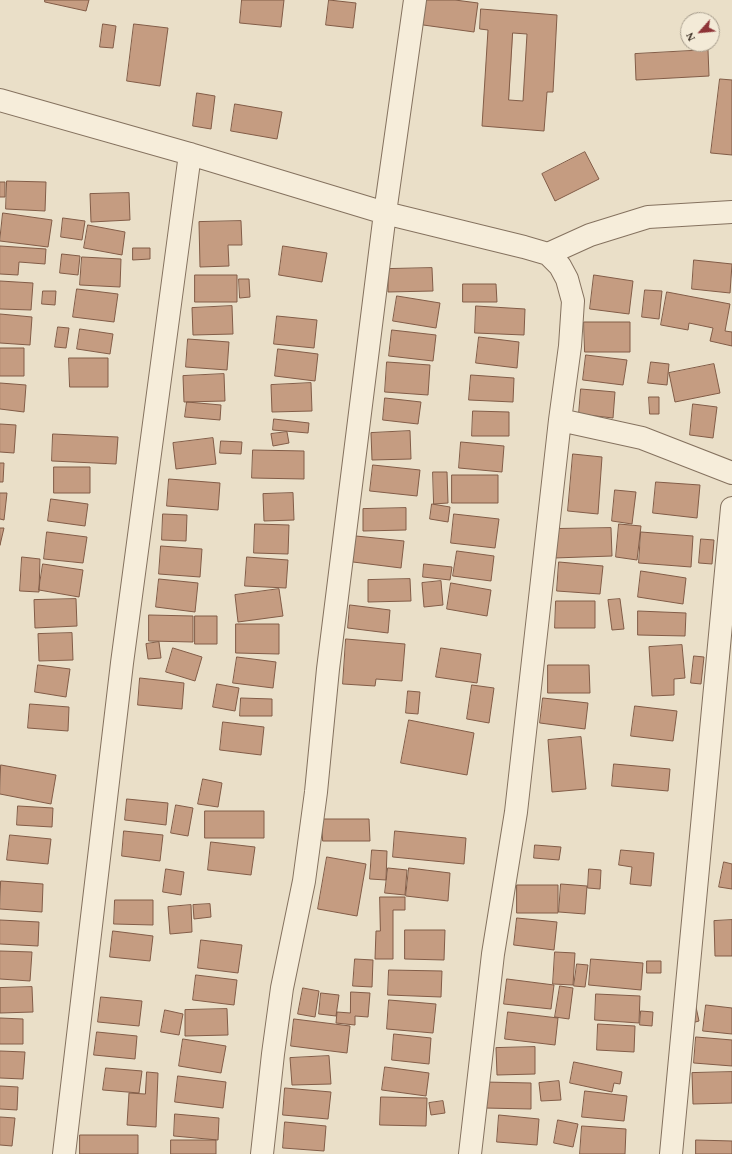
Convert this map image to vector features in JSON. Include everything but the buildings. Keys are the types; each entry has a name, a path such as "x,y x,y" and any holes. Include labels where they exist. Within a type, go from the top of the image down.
{"street":[{"path":"262,1154 282,988 306,866 316,792 328,669 385,213 416,0"},
{"path":"0,100 190,154 385,213 548,254 560,266 567,279 573,300 570,346 560,420 516,812 492,954 470,1154"},
{"path":"64,1154 122,662 190,154"},
{"path":"548,254 590,235 648,217 732,212"},
{"path":"560,420 642,438 732,473"},
{"path":"671,1154 732,508"}]}
